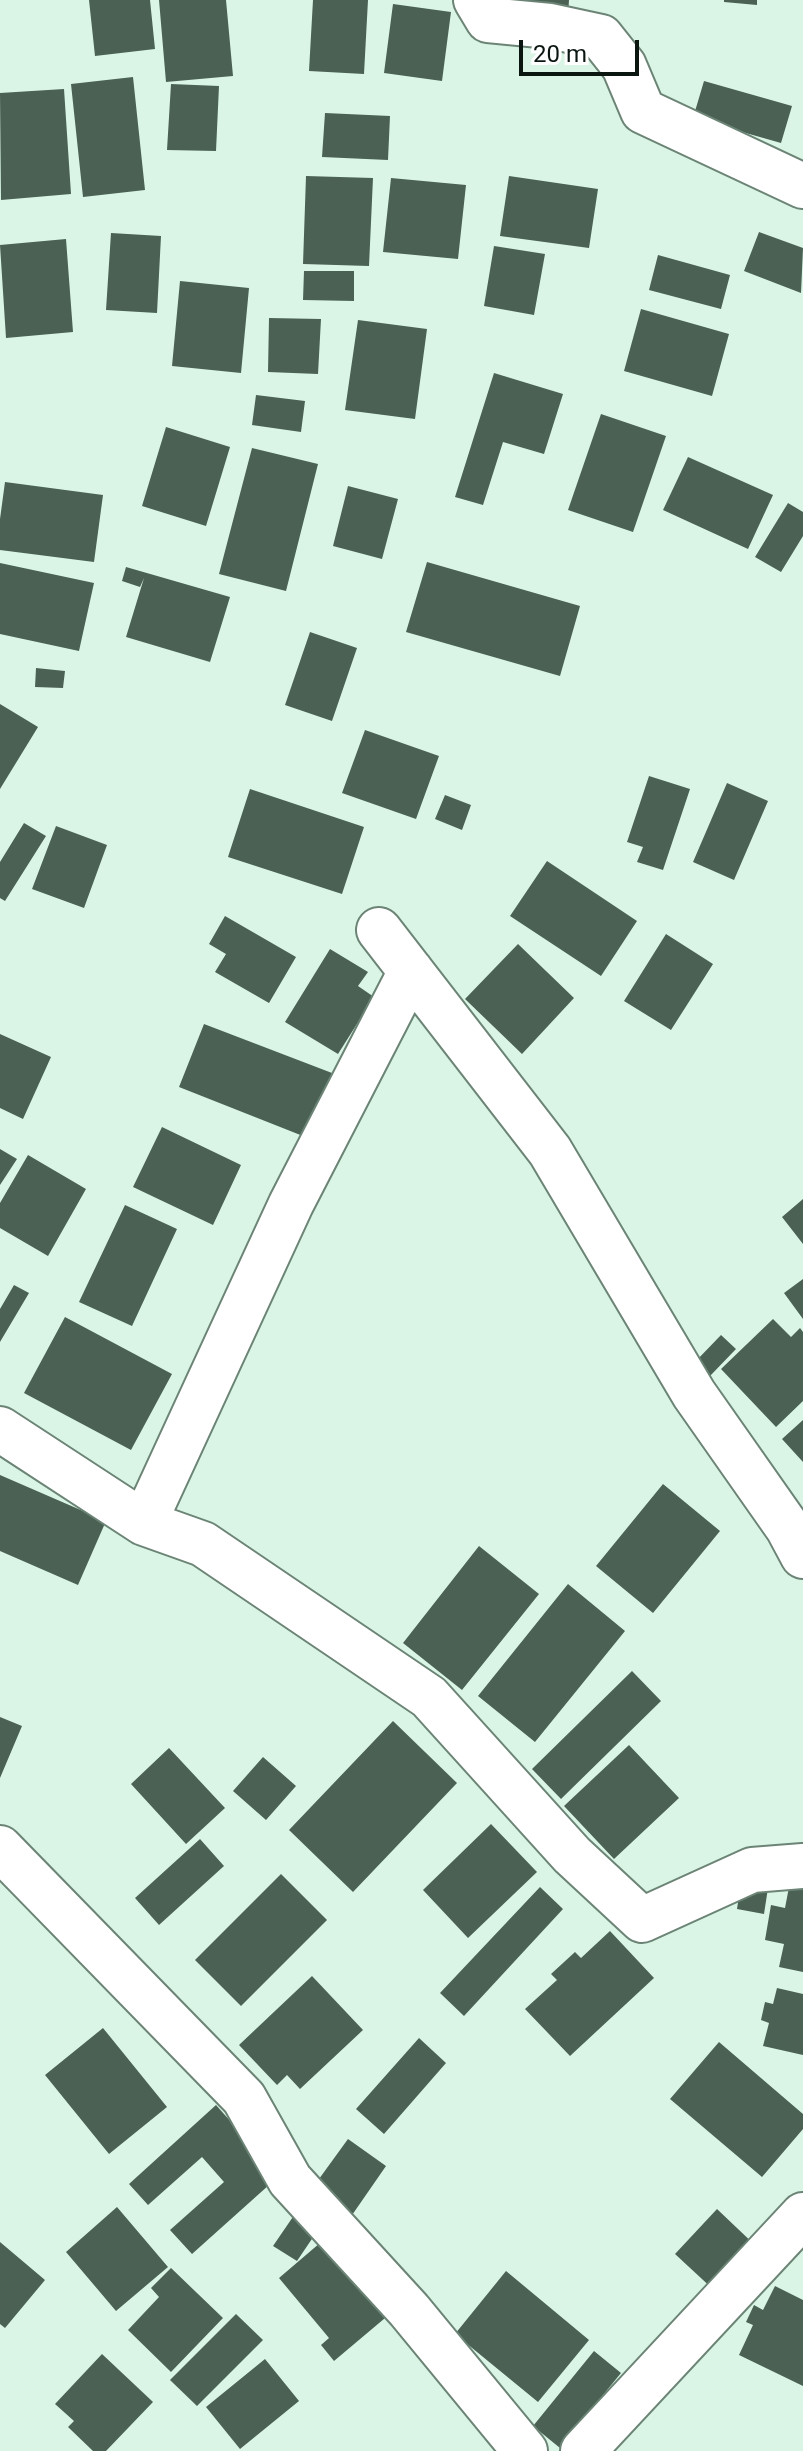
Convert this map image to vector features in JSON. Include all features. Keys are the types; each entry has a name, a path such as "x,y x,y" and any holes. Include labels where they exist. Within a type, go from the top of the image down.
{"street":[{"path":"476,0 488,20 550,26 601,37 624,66 643,111 803,186"},
{"path":"379,930 550,1151 694,1394 798,1536"},
{"path":"144,1523 291,1204 411,971"},
{"path":"0,1429 144,1523 203,1544 429,1697 572,1855 642,1920 752,1870 803,1866"},
{"path":"0,1848 244,2098 290,2180 409,2310 525,2451"},
{"path":"583,2451 803,2215"}],"building":[{"path":"89,0 150,0 155,49 95,56"},
{"path":"159,0 226,0 233,76 166,82"},
{"path":"313,0 368,0 364,74 309,71"},
{"path":"517,0 569,0 568,16 516,13"},
{"path":"757,0 757,5 724,2"},
{"path":"393,4 451,12 442,81 384,73"},
{"path":"133,77 145,190 83,197 71,84"},
{"path":"704,81 792,106 781,143 693,118"},
{"path":"171,84 219,86 216,151 167,150"},
{"path":"64,89 71,194 1,200 0,93"},
{"path":"325,113 390,116 388,160 322,157"},
{"path":"306,176 373,178 369,266 303,264"},
{"path":"509,176 598,189 589,248 500,236"},
{"path":"391,178 466,185 458,259 383,252"},
{"path":"759,232 803,248 801,293 744,271"},
{"path":"111,233 161,236 157,313 106,310"},
{"path":"66,239 73,332 6,338 0,245"},
{"path":"494,246 545,254 534,315 484,306"},
{"path":"658,255 730,275 721,309 649,290"},
{"path":"304,271 354,271 354,301 303,300"},
{"path":"180,281 249,288 241,373 172,366"},
{"path":"641,309 729,334 712,396 624,371"},
{"path":"269,318 321,319 318,374 268,372"},
{"path":"358,320 427,329 415,419 345,410"},
{"path":"494,373 563,394 544,454 503,442 483,505 455,497"},
{"path":"256,395 305,401 301,432 252,425"},
{"path":"601,414 666,436 633,532 568,510"},
{"path":"166,427 230,447 206,526 142,506"},
{"path":"252,448 318,464 286,591 219,574"},
{"path":"688,457 773,495 748,549 663,510"},
{"path":"5,482 103,495 94,562 0,550"},
{"path":"348,486 398,499 382,559 333,546"},
{"path":"788,503 803,512 803,536 781,572 755,557"},
{"path":"427,562 580,606 560,676 406,632"},
{"path":"0,563 94,583 79,651 0,634"},
{"path":"126,567 230,597 210,662 126,637 144,578 140,587 122,581"},
{"path":"310,632 357,648 332,721 285,705"},
{"path":"36,668 65,671 63,688 35,687"},
{"path":"0,704 38,727 0,789"},
{"path":"365,730 439,756 416,819 342,793"},
{"path":"649,776 690,789 663,870 637,862 643,847 627,842"},
{"path":"727,783 768,801 734,880 693,862"},
{"path":"250,789 364,827 342,894 228,857"},
{"path":"445,795 471,805 462,830 435,819"},
{"path":"24,823 46,836 5,901 0,898 0,862"},
{"path":"56,826 107,845 84,908 32,889"},
{"path":"547,861 637,921 601,976 510,916"},
{"path":"225,916 296,957 269,1003 215,972 226,954 209,944"},
{"path":"666,934 713,964 671,1030 624,1001"},
{"path":"518,944 574,998 522,1054 465,999"},
{"path":"330,949 368,972 358,986 374,997 338,1054 285,1022"},
{"path":"204,1024 332,1073 308,1138 179,1087"},
{"path":"0,1034 51,1057 23,1119 0,1108"},
{"path":"162,1127 241,1165 213,1225 133,1187"},
{"path":"0,1149 17,1159 0,1185"},
{"path":"28,1155 86,1189 48,1256 0,1228 0,1203"},
{"path":"803,1199 803,1244 782,1217"},
{"path":"125,1205 177,1229 132,1326 79,1302"},
{"path":"803,1279 803,1319 784,1293"},
{"path":"14,1285 29,1293 0,1342 0,1309"},
{"path":"65,1317 172,1374 131,1450 24,1393"},
{"path":"773,1319 791,1337 800,1328 803,1332 803,1401 776,1427 721,1369"},
{"path":"721,1335 736,1349 710,1376 695,1362"},
{"path":"803,1420 803,1462 782,1439"},
{"path":"0,1475 106,1521 78,1585 0,1551"},
{"path":"663,1484 720,1531 653,1613 596,1566"},
{"path":"479,1546 539,1594 462,1690 403,1643"},
{"path":"568,1584 625,1631 535,1742 478,1696"},
{"path":"632,1671 661,1701 561,1799 532,1769"},
{"path":"0,1717 22,1726 0,1778"},
{"path":"393,1721 457,1783 353,1892 289,1830"},
{"path":"629,1745 679,1798 614,1859 564,1806"},
{"path":"169,1748 225,1808 186,1844 131,1784"},
{"path":"263,1757 296,1786 266,1820 233,1791"},
{"path":"491,1824 537,1872 468,1938 423,1890"},
{"path":"200,1839 224,1866 159,1925 135,1898"},
{"path":"281,1874 327,1920 241,2006 195,1960"},
{"path":"741,1883 768,1888 764,1914 737,1909"},
{"path":"540,1887 563,1909 464,2016 440,1993"},
{"path":"789,1887 803,1890 803,1972 779,1967 784,1944 765,1940 771,1905 785,1908"},
{"path":"610,1931 654,1978 570,2056 525,2009 557,1980 551,1974 575,1952 581,1958"},
{"path":"312,1976 363,2030 300,2089 287,2075 277,2085 239,2045"},
{"path":"777,1988 803,1994 803,2055 763,2046 769,2023 761,2020 765,2002 773,2004"},
{"path":"103,2028 167,2107 109,2154 45,2075"},
{"path":"419,2038 446,2063 384,2134 356,2109"},
{"path":"719,2042 803,2114 803,2129 762,2177 670,2099"},
{"path":"216,2105 279,2176 192,2254 170,2230 224,2182 202,2157 148,2205 129,2184"},
{"path":"348,2139 386,2166 350,2218 311,2190"},
{"path":"117,2207 168,2267 116,2311 66,2252"},
{"path":"299,2208 322,2224 297,2261 273,2246"},
{"path":"717,2209 758,2248 716,2292 675,2254"},
{"path":"327,2237 391,2313 334,2361 321,2345 329,2338 279,2278"},
{"path":"0,2242 45,2280 5,2328 0,2324"},
{"path":"171,2268 223,2318 171,2372 128,2330 159,2297 151,2288"},
{"path":"506,2271 589,2340 538,2402 455,2334"},
{"path":"775,2286 803,2300 803,2386 739,2355 753,2325 746,2322 754,2305 763,2310"},
{"path":"236,2314 263,2340 197,2406 170,2380"},
{"path":"594,2351 621,2373 560,2448 533,2426"},
{"path":"102,2354 153,2402 106,2451 93,2451 68,2427 74,2421 55,2404"},
{"path":"265,2359 299,2401 240,2449 206,2407"}]}
